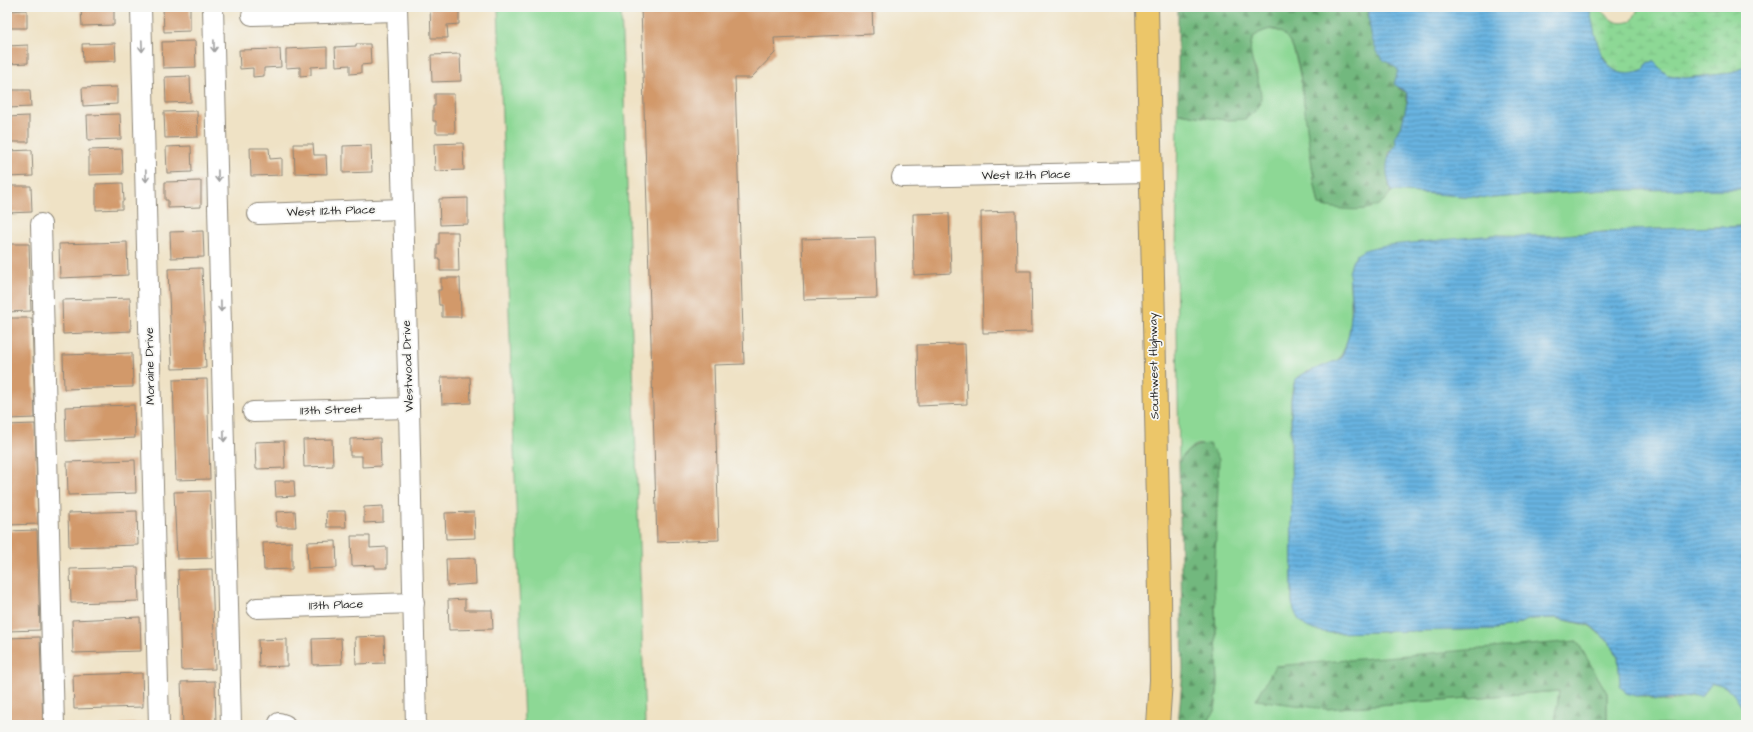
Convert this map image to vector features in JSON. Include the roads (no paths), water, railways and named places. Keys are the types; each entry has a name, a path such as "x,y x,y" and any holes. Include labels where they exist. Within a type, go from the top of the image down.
{"main road":[{"name":"Southwest Highway","path":"1148,7 1150,172 1160,594 1161,680 1158,725"}],"street":[{"name":"Moraine Drive","path":"141,7 159,725"},
{"path":"213,7 231,725"},
{"path":"252,16 397,9"},
{"name":"Westwood Drive","path":"397,9 409,408 416,725"},
{"name":"West 112th Place","path":"902,177 1150,172"},
{"name":"West 112th Place","path":"258,214 403,208"},
{"path":"41,224 54,725"},
{"name":"113th Street","path":"253,412 409,408"},
{"name":"113th Place","path":"257,608 414,602"}],"water":[{"path":"1369,7 1589,7 1594,32 1603,56 1609,66 1618,72 1629,74 1644,70 1647,63 1653,61 1667,75 1685,78 1732,73 1746,66 1746,189 1605,190 1491,198 1392,191 1387,173 1388,161 1392,150 1396,145 1395,136 1402,124 1408,98 1406,92 1394,84 1398,70 1385,61 1376,50 1371,36"},
{"path":"1746,226 1746,714 1733,694 1719,684 1712,683 1702,696 1656,700 1646,695 1636,696 1626,693 1620,685 1618,656 1609,642 1590,625 1556,618 1530,619 1513,626 1495,629 1331,633 1310,629 1301,622 1294,611 1292,603 1291,399 1295,380 1303,374 1340,359 1345,349 1349,333 1352,308 1349,273 1356,255 1364,250 1380,246 1494,235 1550,236 1632,230"}]}
